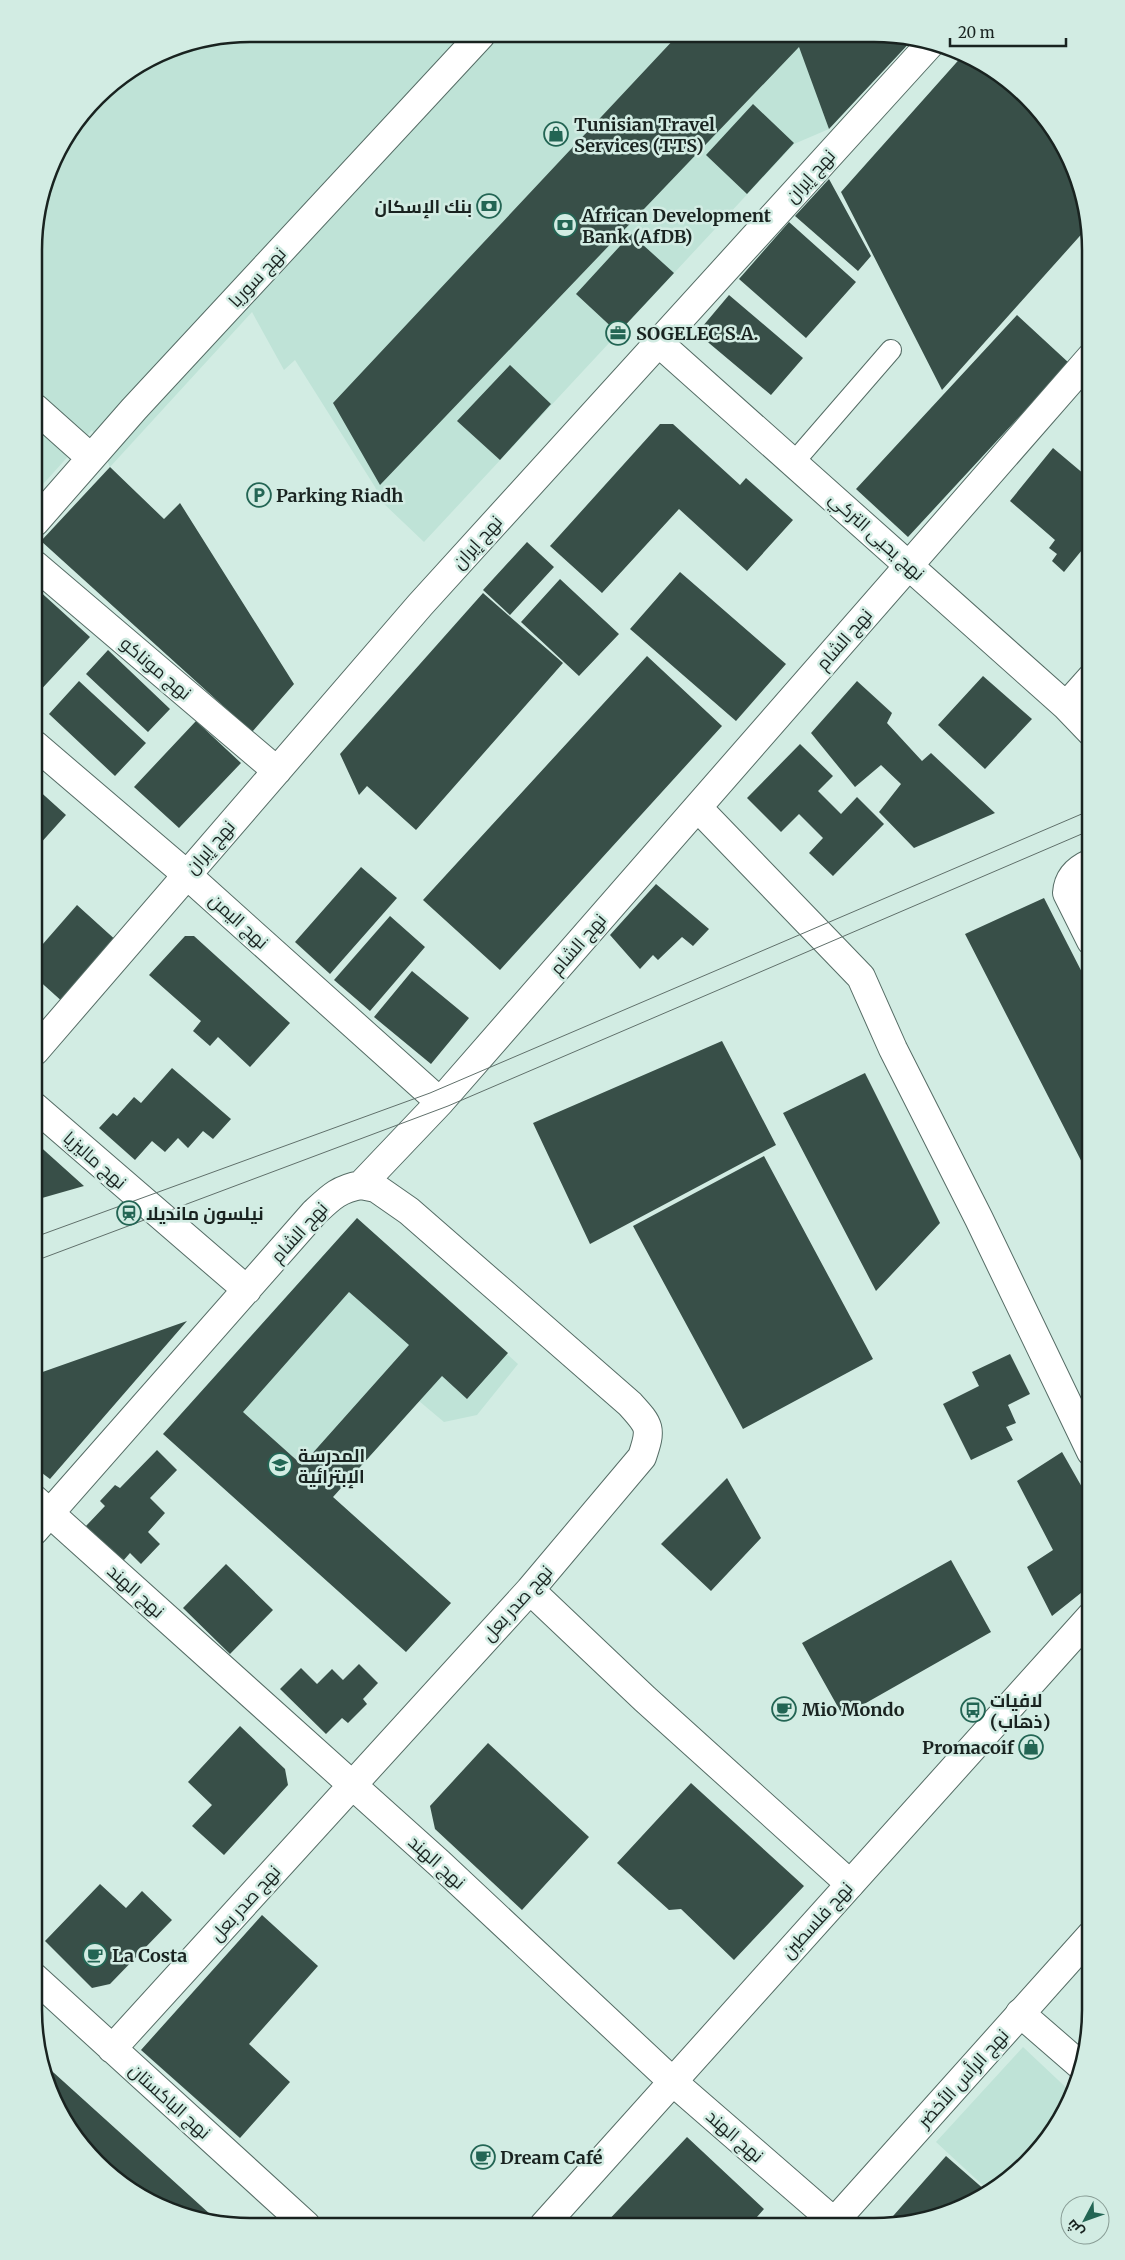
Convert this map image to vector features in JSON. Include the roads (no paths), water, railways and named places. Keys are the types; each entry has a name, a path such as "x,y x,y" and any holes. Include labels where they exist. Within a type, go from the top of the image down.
{"street":[{"name":"نهج سوريا","path":"42,514 90,458 475,42"},
{"name":"نهج إيران","path":"42,1043 420,605 925,49"},
{"name":"نهج يحيى التركي","path":"659,343 909,565 1066,706 1082,723"},
{"name":"نهج الشام","path":"42,1513 247,1290 314,1213 332,1196 344,1188 361,1185 440,1102 1082,367"},
{"path":"42,414 90,458"},
{"name":"نهج موناكو","path":"42,571 277,771"},
{"path":"1066,706 1082,688"},
{"name":"نهج اليمن","path":"42,751 186,874 440,1102"},
{"path":"698,808 816,928 861,977 893,1049 983,1228 1082,1433"},
{"path":"1082,868 1072,874 1067,884 1067,893 1082,923"},
{"name":"نهج ماليزيا","path":"42,1113 247,1290"},
{"name":"نهج صدر بعل","path":"112,2049 530,1590 642,1458 648,1440 647,1422 630,1404 409,1211 376,1188 361,1185"},
{"name":"نهج الهند","path":"42,1517 446,1870 672,2081 830,2218"},
{"path":"530,1590 645,1699 850,1884"},
{"name":"نهج فلسطين","path":"550,2218 1082,1626"},
{"name":"نهج الرأس الأخضر","path":"842,2218 1020,2013 1082,1945"},
{"name":"نهج الباكستان","path":"42,1984 298,2218"},
{"path":"1020,2013 1076,2061"}],"lane":[{"path":"794,462 891,350"}],"tram line":[{"path":"42,1234 430,1093 1082,814"},
{"path":"42,1258 448,1106 1082,834"}],"place":[{"name":"Tunisian Travel Services (TTS)","path":"556,134"},
{"name":"بنك الإسكان","path":"489,206"},
{"name":"African Development Bank (AfDB)","path":"565,225"},
{"name":"SOGELEC S.A.","path":"618,333"},
{"name":"Parking Riadh","path":"259,495"},
{"name":"نيلسون مانديلا","path":"129,1213"},
{"name":"المدرسة الإبترائية","path":"280,1465"},
{"name":"Mio Mondo","path":"784,1709"},
{"name":"لافيات (ذهاب)","path":"973,1710"},
{"name":"Promacoif","path":"1031,1747"},
{"name":"La Costa","path":"95,1955"},
{"name":"Dream Café","path":"483,2157"}]}
